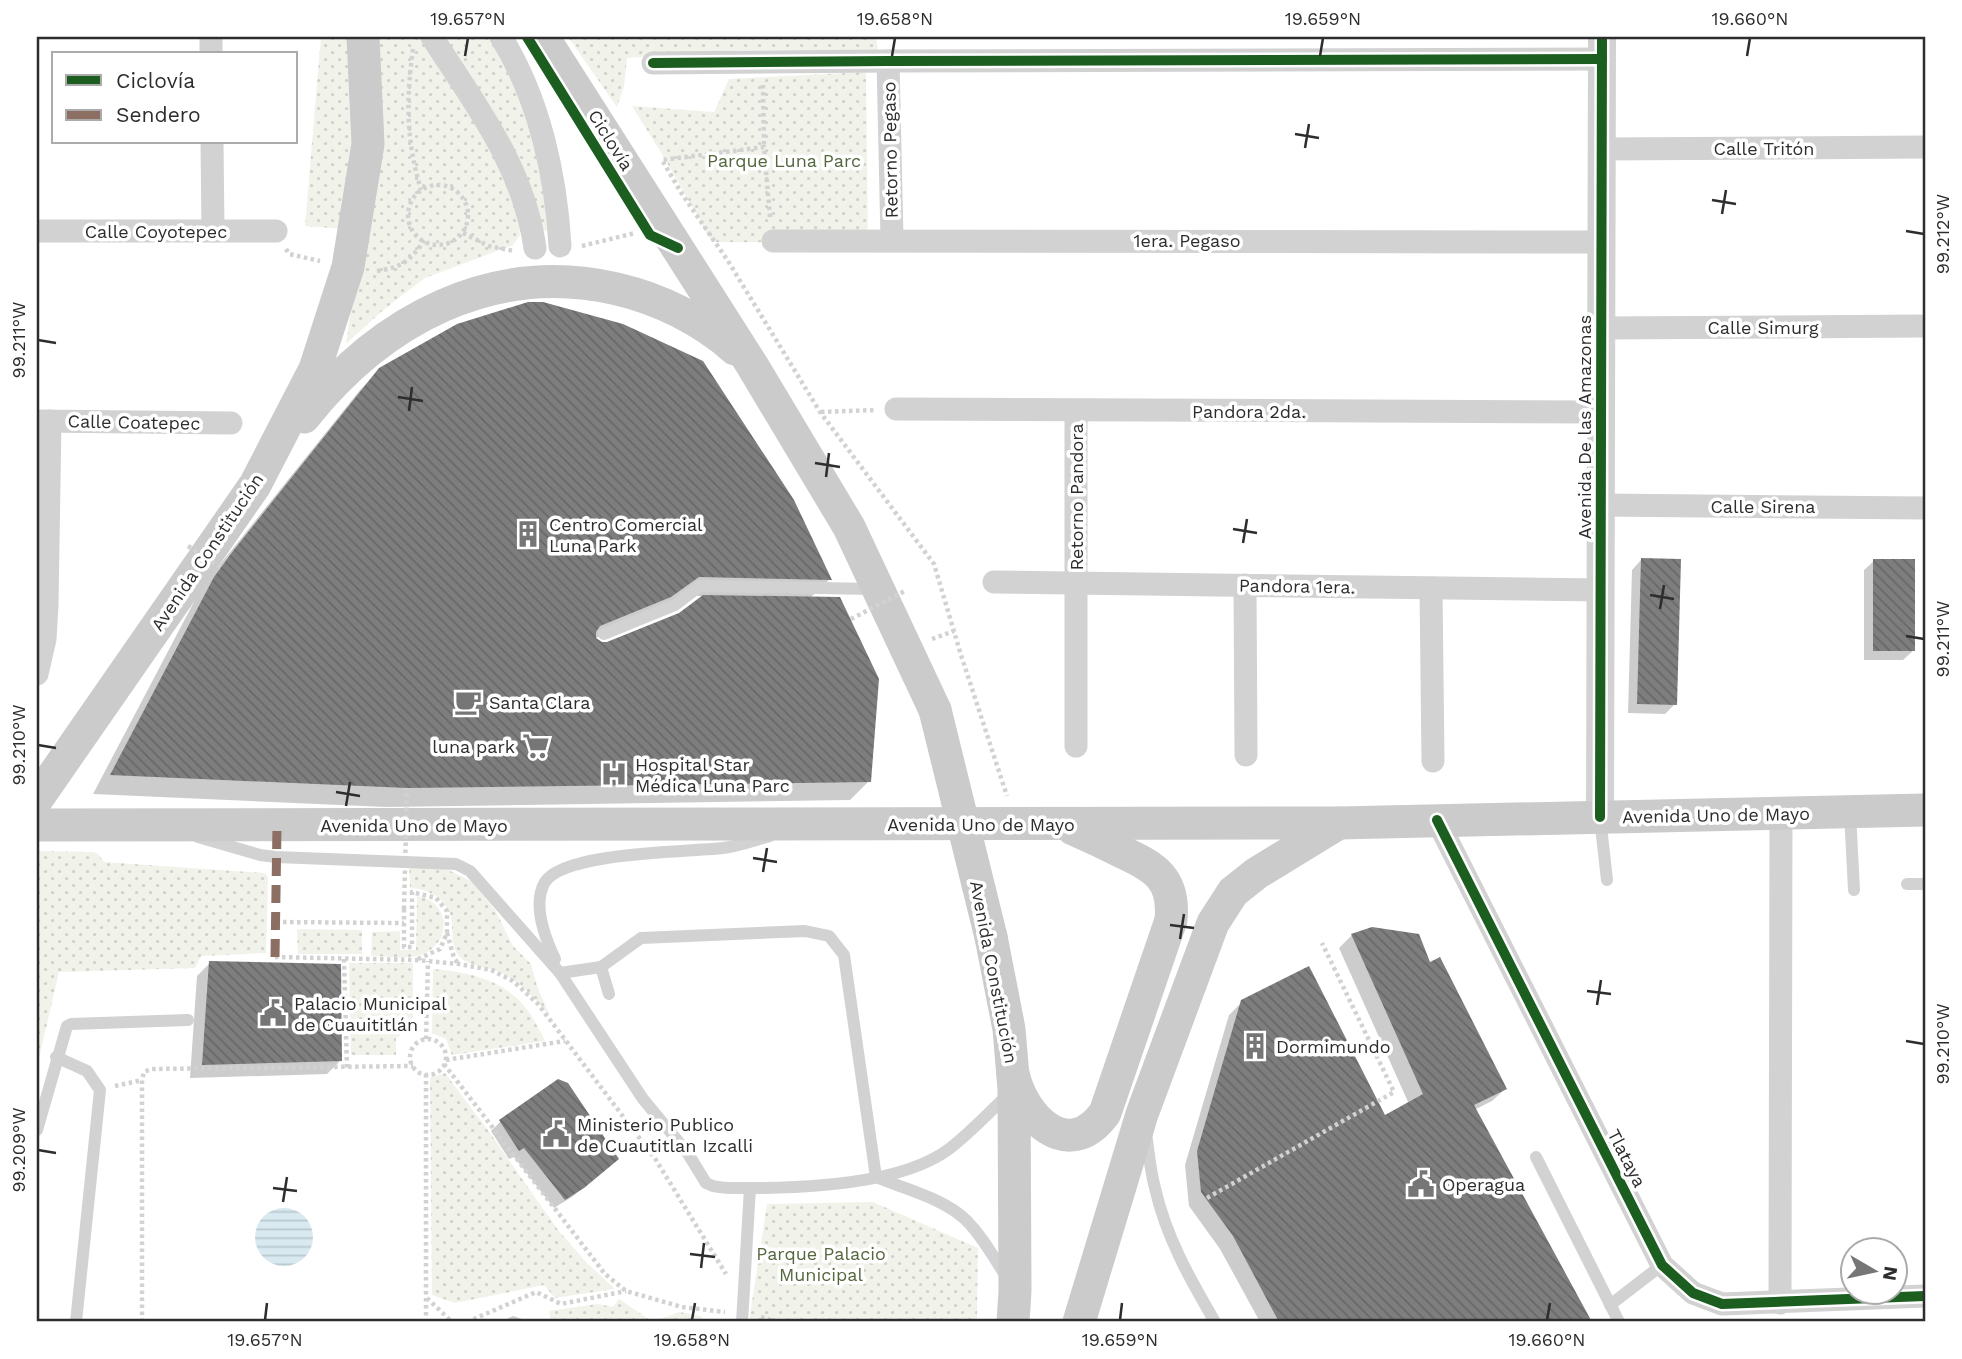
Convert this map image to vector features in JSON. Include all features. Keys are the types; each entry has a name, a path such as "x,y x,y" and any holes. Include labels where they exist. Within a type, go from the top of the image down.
{"main road":[{"name":"Avenida Constitución","path":"37,799 256,485 315,369 348,267 368,144 363,37"},
{"name":"Avenida Constitución","path":"543,37 752,365 849,527 891,590 935,710 991,937 1009,1029 1014,1081 1014,1307"},
{"path":"256,485 280,447 308,412 362,357 416,319 447,303 514,283 573,282 631,292 692,319 723,340 752,365"},
{"name":"Avenida Uno de Mayo","path":"37,825 1339,823 1925,810"},
{"path":"1079,1322 1143,1114 1213,923 1233,892 1257,873 1339,823"},
{"path":"1014,1081 1026,1106 1039,1122 1051,1131 1076,1134 1100,1120 1105,1113 1171,920 1169,890 1150,865 1064,825"}],"street":[{"path":"501,37 523,80 536,114 554,190 561,246"},
{"path":"422,42 504,150 530,216 535,248"},
{"path":"653,63 1602,48"},
{"name":"Avenida De las Amazonas","path":"1600,817 1602,48"},
{"name":"Retorno Pegaso","path":"888,61 892,239"},
{"path":"212,144 213,231"},
{"name":"Calle Tritón","path":"1602,149 1925,147"},
{"name":"Calle Coyotepec","path":"37,231 276,231"},
{"name":"1era. Pegaso","path":"772,241 892,239 1602,242"},
{"name":"Calle Simurg","path":"1601,328 1925,326"},
{"name":"Pandora 2da.","path":"896,409 1601,412"},
{"name":"Retorno Pandora","path":"1076,411 1076,746"},
{"path":"37,674 45,639 42,605 43,421"},
{"name":"Calle Coatepec","path":"43,421 231,423"},
{"name":"Calle Sirena","path":"1601,505 1925,508"},
{"name":"Pandora 1era.","path":"994,582 1601,590"},
{"path":"1245,585 1247,755"},
{"path":"1431,588 1433,761"},
{"path":"1780,1303 1781,812"},
{"name":"Tlataya","path":"1437,820 1662,1265 1693,1293 1722,1304 1925,1296"}],"lane":[{"path":"604,634 675,606 700,586 891,590"},
{"path":"1850,812 1854,890"},
{"path":"1600,817 1607,880"},
{"path":"560,973 542,930 541,894 546,881 559,869 598,859 726,848 818,823"},
{"path":"164,826 260,855 456,864 470,871 560,973 643,1099 687,1152 706,1183 720,1188 832,1185 876,1177 924,1163 948,1149 1014,1081"},
{"path":"1907,884 1925,884"},
{"path":"560,973 601,967 641,938 805,931 829,936 844,956 876,1177"},
{"path":"601,967 609,994"},
{"path":"37,1130 64,1031 71,1024 188,1020"},
{"path":"56,1057 86,1071 100,1090 76,1322"},
{"path":"1143,1114 1154,1187 1167,1229 1183,1266 1214,1322"},
{"path":"1536,1157 1619,1322"},
{"path":"876,1177 937,1202 964,1218 982,1238 1014,1307"},
{"path":"742,1313 750,1188"},
{"path":"1610,1304 1662,1265"}],"path":[{"path":"421,190 409,142 407,117 422,42"},
{"path":"762,62 764,147 772,241"},
{"path":"662,160 764,147"},
{"path":"431,185 452,188 466,203 469,213 463,233 455,240 435,246 424,241 410,228 408,217 414,197 431,185"},
{"path":"276,231 289,254 320,261"},
{"path":"371,271 396,268 412,257 424,241"},
{"path":"820,412 896,409"},
{"path":"188,546 220,567"},
{"path":"851,619 891,590"},
{"path":"929,640 954,631"},
{"path":"407,788 404,947 412,947 412,892 419,892 436,898 447,911 447,933 454,958 459,964"},
{"path":"276,922 404,923"},
{"path":"416,960 440,949 447,933"},
{"path":"1206,1198 1394,1092 1322,943"},
{"path":"275,957 416,960 459,964 491,970 513,981 538,1004 656,1160 742,1313"},
{"path":"345,959 347,1068"},
{"path":"425,1039 428,961"},
{"path":"142,1322 142,1080 145,1072 151,1069 413,1066 426,1074 434,1074 445,1062 446,1055 441,1044 425,1039 415,1044 412,1049 413,1066"},
{"path":"445,1062 565,1041"},
{"path":"445,1062 596,1265 626,1291 682,1307 751,1314 777,1322"},
{"path":"426,1074 426,1322"},
{"path":"100,1090 142,1080"},
{"path":"467,1322 536,1292 561,1304 626,1291"},
{"path":"426,1298 452,1322"}],"green space":[{"path":"321,37 357,37 348,229 305,226"},
{"path":"371,37 422,37 488,143 518,210 520,235 513,245 425,278 382,311 346,344 361,241"},
{"path":"440,37 492,37 530,114 550,230 540,231"},
{"path":"568,37 876,37 878,50 744,50 627,58 624,86 617,107"},
{"name":"Parque Luna Parc","path":"866,72 868,243 712,242 632,106 714,112 729,79"},
{"path":"39,851 93,852 104,862 265,873 268,878 266,953 201,956 195,968 59,972 37,1067"},
{"path":"409,863 436,864 471,881 495,910 513,946 531,964 550,1016 533,996 513,980 461,958 453,944 449,911 435,896 410,888"},
{"path":"417,896 435,904 440,912 444,929 436,945 421,955 371,956 372,932 400,931 400,950 416,950"},
{"path":"297,929 362,930 362,954 298,954"},
{"path":"349,963 413,963 413,1027 396,1038 396,1055 351,1055"},
{"path":"433,969 473,975 510,992 529,1012 545,1041 452,1055 446,1039 432,1033"},
{"path":"445,1073 558,1230 615,1289 555,1298 544,1285 455,1303 432,1295 430,1078"},
{"name":"Parque Palacio Municipal","path":"873,1202 978,1248 977,1322 749,1322 767,1204"},
{"path":"619,1299 653,1322 551,1322 549,1311 597,1304 613,1307"},
{"path":"679,1312 701,1316 705,1322 653,1322"}],"shaded area":[{"path":"278,1208 290,1208 300,1212 309,1221 313,1243 305,1258 290,1266 278,1266 268,1262 259,1253 255,1243 255,1231 259,1221 268,1212"}],"building":[{"name":"Centro Comercial Luna Park","path":"528,302 543,302 623,324 703,361 794,500 832,580 699,577 671,597 600,626 596,638 607,642 679,613 703,595 840,597 879,679 871,782 407,788 110,775 214,577 379,368 457,324"},
{"path":"1641,558 1681,559 1677,705 1637,704"},
{"path":"1873,559 1915,559 1915,651 1873,651"},
{"path":"1372,927 1419,934 1430,962 1440,957 1507,1089 1474,1105 1592,1322 1279,1322 1233,1236 1201,1192 1197,1151 1241,1000 1309,966 1385,1115 1423,1094 1351,934"},
{"name":"Palacio Municipal de Cuauititlán","path":"209,961 341,964 342,1061 202,1065"},
{"name":"Ministerio Publico de Cuautitlan Izcalli","path":"558,1079 568,1083 619,1159 565,1200 524,1148 519,1151 499,1120"}],"marked path":[{"path":"275,957 277,826"}],"cycle path":[{"name":"Ciclovía","path":"527,37 650,235 678,248"},
{"path":"1600,817 1602,37"},
{"path":"653,63 1602,59"},
{"path":"1437,820 1662,1265 1693,1293 1722,1304 1925,1296"}],"place":[{"name":"Centro Comercial Luna Park","path":"528,534"},
{"name":"Santa Clara","path":"468,702"},
{"name":"luna park","path":"536,746"},
{"name":"Hospital Star Médica Luna Parc","path":"614,774"},
{"name":"Palacio Municipal de Cuauititlán","path":"273,1013"},
{"name":"Dormimundo","path":"1255,1046"},
{"name":"Ministerio Publico de Cuautitlan Izcalli","path":"556,1134"},
{"name":"Operagua","path":"1421,1184"}]}
